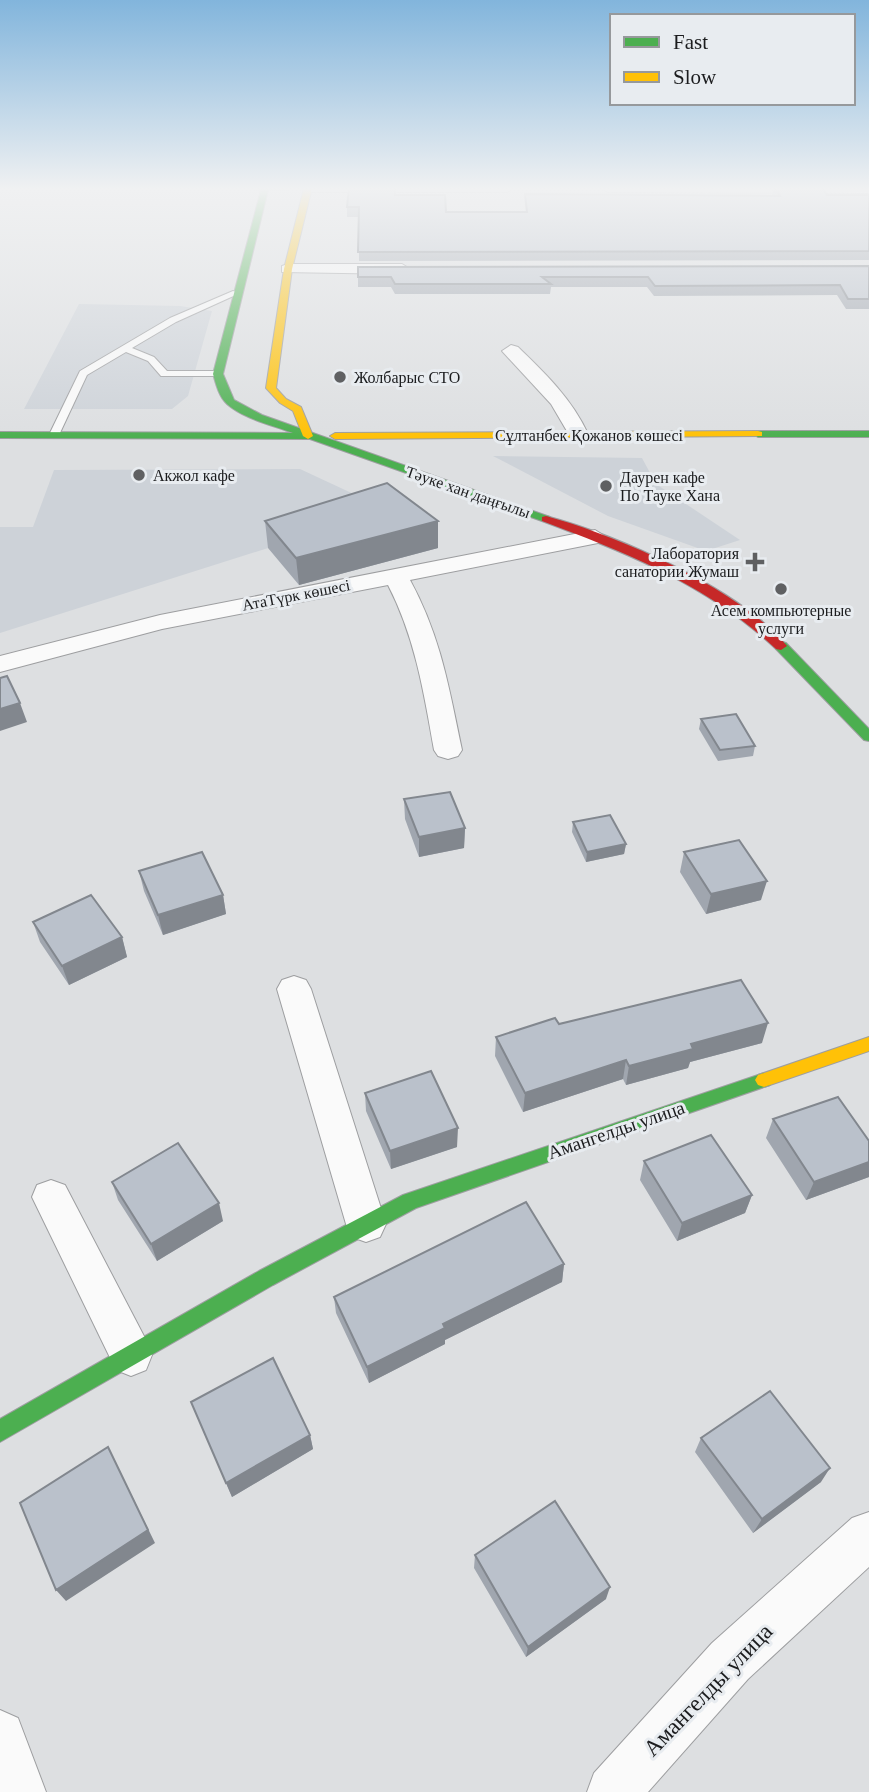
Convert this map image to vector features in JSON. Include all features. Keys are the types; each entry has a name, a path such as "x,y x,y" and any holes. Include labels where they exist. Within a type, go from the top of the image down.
{"main road":[{"path":"242,272 218,374 222,394 237,407 308,436"},
{"path":"288,272 271,388 283,401 297,409 308,436"},
{"name":"Сұлтанбек Қожанов көшесі","path":"308,436 869,434"},
{"name":"Тәуке хан даңғылы","path":"0,435 308,436 594,537 695,582 762,627 869,737"},
{"name":"Амангелды улица","path":"0,1431 410,1201 869,1044"}],"street":[{"path":"511,351 547,385 570,413 578,434"},
{"name":"АтаТүрк көшесі","path":"0,664 160,622 594,537"},
{"path":"396,576 418,618 434,677 447,750"},
{"path":"294,989 366,1224"},
{"path":"51,1197 131,1356"},
{"name":"Амангелды улица","path":"613,1792 730,1661 869,1535"},
{"path":"0,1736 19,1792"}],"lane":[{"path":"54,435 83,373 173,320 236,293"},
{"path":"127,349 151,359 164,374 218,374"}],"shaded area":[{"path":"79,304 180,306 212,311 188,396 172,409 24,409"},
{"path":"493,456 642,458 656,484 740,540 706,551 608,516"},
{"path":"300,469 388,510 0,633 0,527 33,527 54,470"}],"building":[{"path":"358,272 869,272 869,299 848,299 840,285 655,286 648,277 542,277 551,284 395,284 391,277 358,277"},
{"path":"387,483 438,521 296,558 265,521"},
{"path":"7,676 20,703 0,709 0,678"},
{"path":"736,714 755,746 720,750 701,719"},
{"path":"450,792 465,828 419,837 404,799"},
{"path":"610,815 626,844 587,852 573,822"},
{"path":"739,840 767,881 711,894 684,852"},
{"path":"202,852 223,895 158,915 139,871"},
{"path":"91,895 122,937 62,966 33,922"},
{"path":"741,980 768,1023 691,1044 693,1049 629,1066 626,1060 525,1093 496,1037 555,1018 559,1024"},
{"path":"431,1071 458,1128 390,1151 365,1093"},
{"path":"838,1097 869,1141 869,1162 814,1182 773,1119"},
{"path":"711,1135 752,1195 682,1223 644,1161"},
{"path":"178,1143 219,1203 151,1244 112,1182"},
{"path":"526,1202 564,1264 443,1324 445,1328 367,1367 334,1297"},
{"path":"273,1358 310,1435 226,1483 191,1402"},
{"path":"770,1391 830,1468 762,1519 701,1438"},
{"path":"108,1447 148,1530 56,1590 20,1503"},
{"path":"555,1501 610,1587 528,1647 475,1555"}],"traffic: fast":[{"path":"244,272 218,374 223,391 230,402 258,417 546,519"},
{"path":"758,434 869,434"},
{"path":"0,435 308,436"},
{"path":"781,646 869,737"},
{"path":"0,1431 266,1278 410,1201 764,1080"}],"traffic: slow":[{"path":"288,272 271,388 283,401 297,409 308,436"},
{"path":"335,436 758,434"},
{"path":"764,1080 869,1044"}],"traffic: jam":[{"path":"546,519 640,555 701,586 730,603 781,646"}],"place":[{"name":"Жолбарыс СТО","path":"340,377"},
{"name":"Акжол кафе","path":"139,475"},
{"name":"Даурен кафе По Тауке Хана","path":"606,486"},
{"name":"Лаборатория санатории Жумаш","path":"755,562"},
{"name":"Асем компьютерные услуги","path":"781,589"}]}
